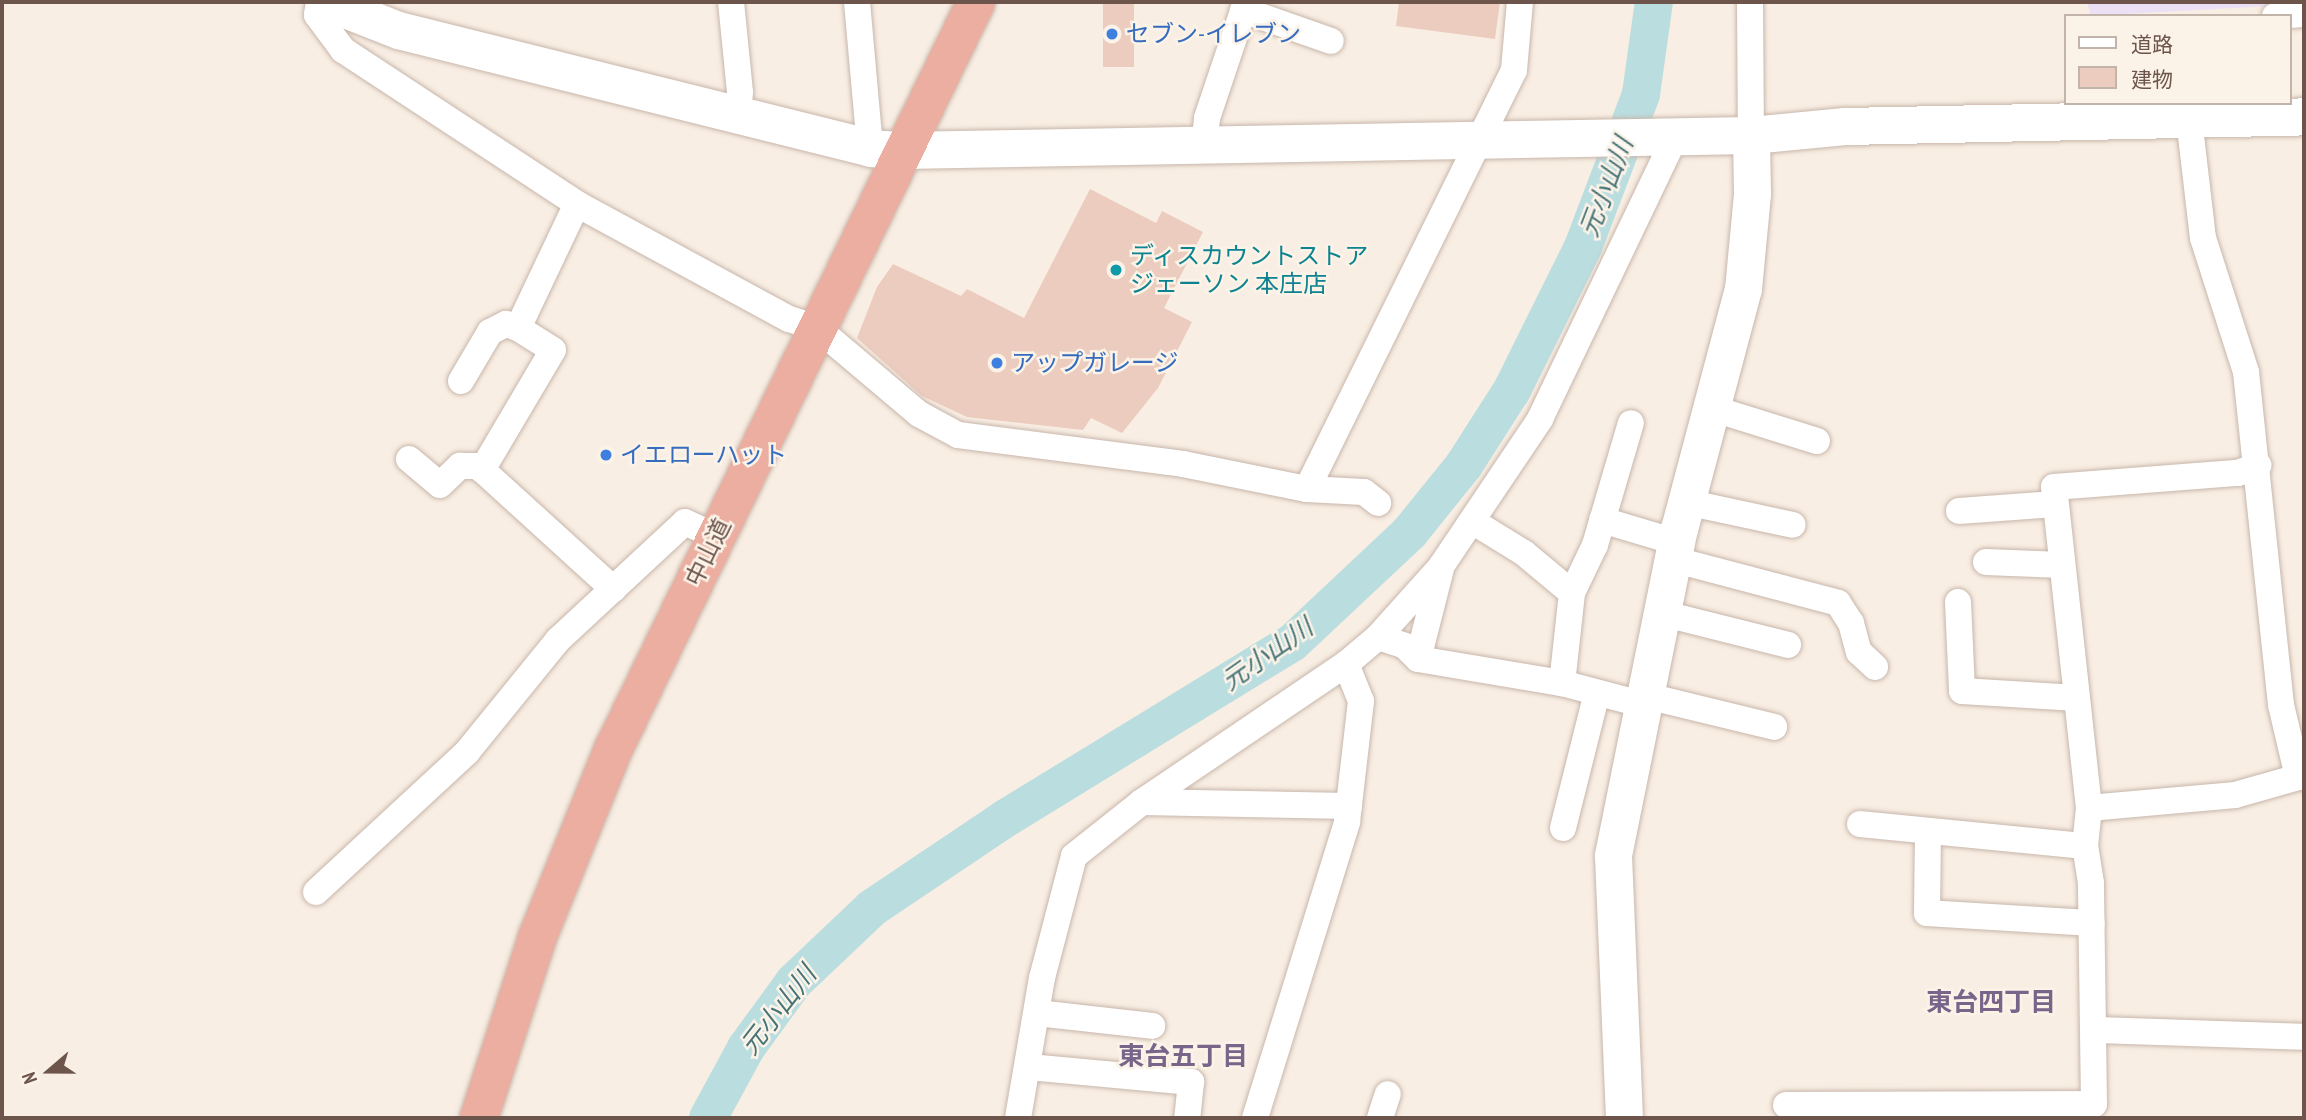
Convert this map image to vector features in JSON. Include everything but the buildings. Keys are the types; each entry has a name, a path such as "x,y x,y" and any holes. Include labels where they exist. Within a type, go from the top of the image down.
{"highway":[{"name":"中山道","path":"479,1118 537,938 608,763 816,327 886,149 976,2"}],"street":[{"path":"319,2 317,15 343,50 577,204 789,319 816,327 919,414 958,435 1183,464 1307,489 1364,492 1378,503"},
{"path":"327,2 398,30 886,149 1204,147 1478,141 1672,133 1751,135 1845,126 2104,112 2189,119 2263,110 2304,116"},
{"path":"731,2 740,92 737,113"},
{"path":"857,2 886,149"},
{"path":"1307,489 1514,70 1520,2"},
{"path":"1624,1118 1613,855 1674,550 1743,289 1752,193 1750,2"},
{"path":"1204,147 1206,118 1245,6 1331,41"},
{"path":"2089,808 2235,795 2301,777 2281,705 2259,465 2246,372 2203,239 2189,119"},
{"path":"1018,1118 1037,1013 1074,856 1142,802 1346,664 1378,637 1442,565 1540,419 1672,133"},
{"path":"518,328 577,204"},
{"path":"461,381 490,332 506,324 518,328 553,350 482,470"},
{"path":"1711,408 1817,441"},
{"path":"1562,683 1572,593 1602,520 1631,423"},
{"path":"409,459 440,485 460,466 482,470 613,589"},
{"path":"1786,1105 1994,1113 2094,1104 2092,923 2085,846 2089,808 2054,488 2238,472 2259,465"},
{"path":"1686,502 1793,525"},
{"path":"1959,511 2055,504"},
{"path":"1602,520 1674,550 1839,603 1851,623 1859,652 1875,667"},
{"path":"1472,521 1524,553 1572,593"},
{"path":"317,892 467,751 558,640 685,522 715,536"},
{"path":"1986,562 2062,565"},
{"path":"1418,659 1442,565"},
{"path":"1958,602 1962,691 2077,698"},
{"path":"1661,613 1788,645"},
{"path":"1378,637 1405,646 1418,659 1562,683 1597,693 1774,727"},
{"path":"1255,1118 1349,806 1361,701 1346,664"},
{"path":"1563,828 1597,693"},
{"path":"1142,802 1349,806"},
{"path":"1860,824 2085,846"},
{"path":"1928,831 1927,913 2092,923"},
{"path":"1037,1013 1152,1026"},
{"path":"2095,1030 2304,1037"},
{"path":"1029,1067 1191,1082 1187,1118"}],"shaded area":[{"path":"2087,2 2304,2 2126,14 2090,14"}],"waterway":[{"name":"元小山川","path":"708,1118 746,1048 794,982 872,908 1006,818 1292,643 1410,532 1464,465 1512,390 1583,247 1641,94 1654,2"}],"place":[{"name":"セブン-イレブン","path":"1112,34"},
{"name":"ディスカウントストア ジェーソン 本庄店","path":"1116,270"},
{"name":"アップガレージ","path":"997,363"},
{"name":"イエローハット","path":"606,455"}],"district":[{"name":"東台四丁目","path":"1991,1002"},
{"name":"東台五丁目","path":"1183,1056"}]}
